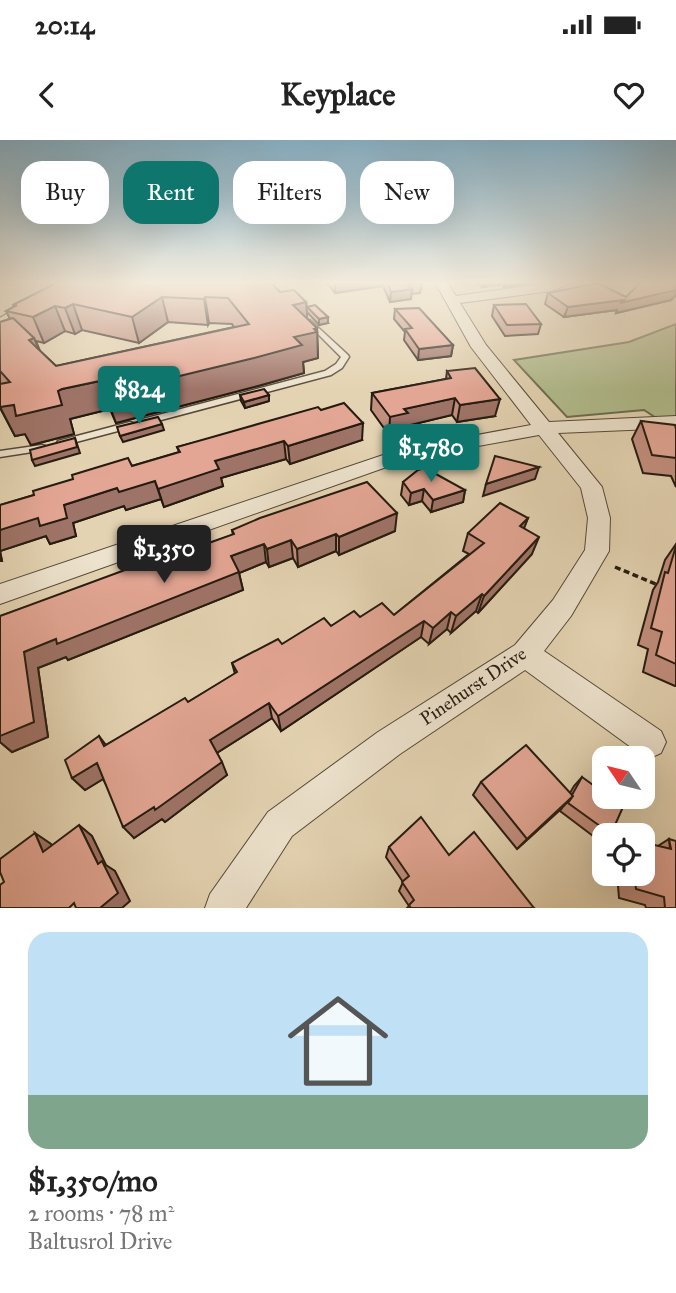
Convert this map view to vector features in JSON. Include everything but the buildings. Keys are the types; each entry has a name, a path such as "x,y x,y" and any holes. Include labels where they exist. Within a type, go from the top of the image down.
{"street":[{"name":"Pinehurst Drive","path":"223,908 280,824 389,743 525,654 562,608 597,551 599,519 591,488 479,347 462,318"},
{"path":"0,594 408,453 546,428 676,422"},
{"path":"525,654 650,742"}],"lane":[{"path":"0,454 25,453 328,373 340,366 345,357 305,318"}],"path":[{"path":"615,567 664,587"}],"green space":[{"path":"676,324 676,431 644,410 567,417 514,360 629,342"}]}
